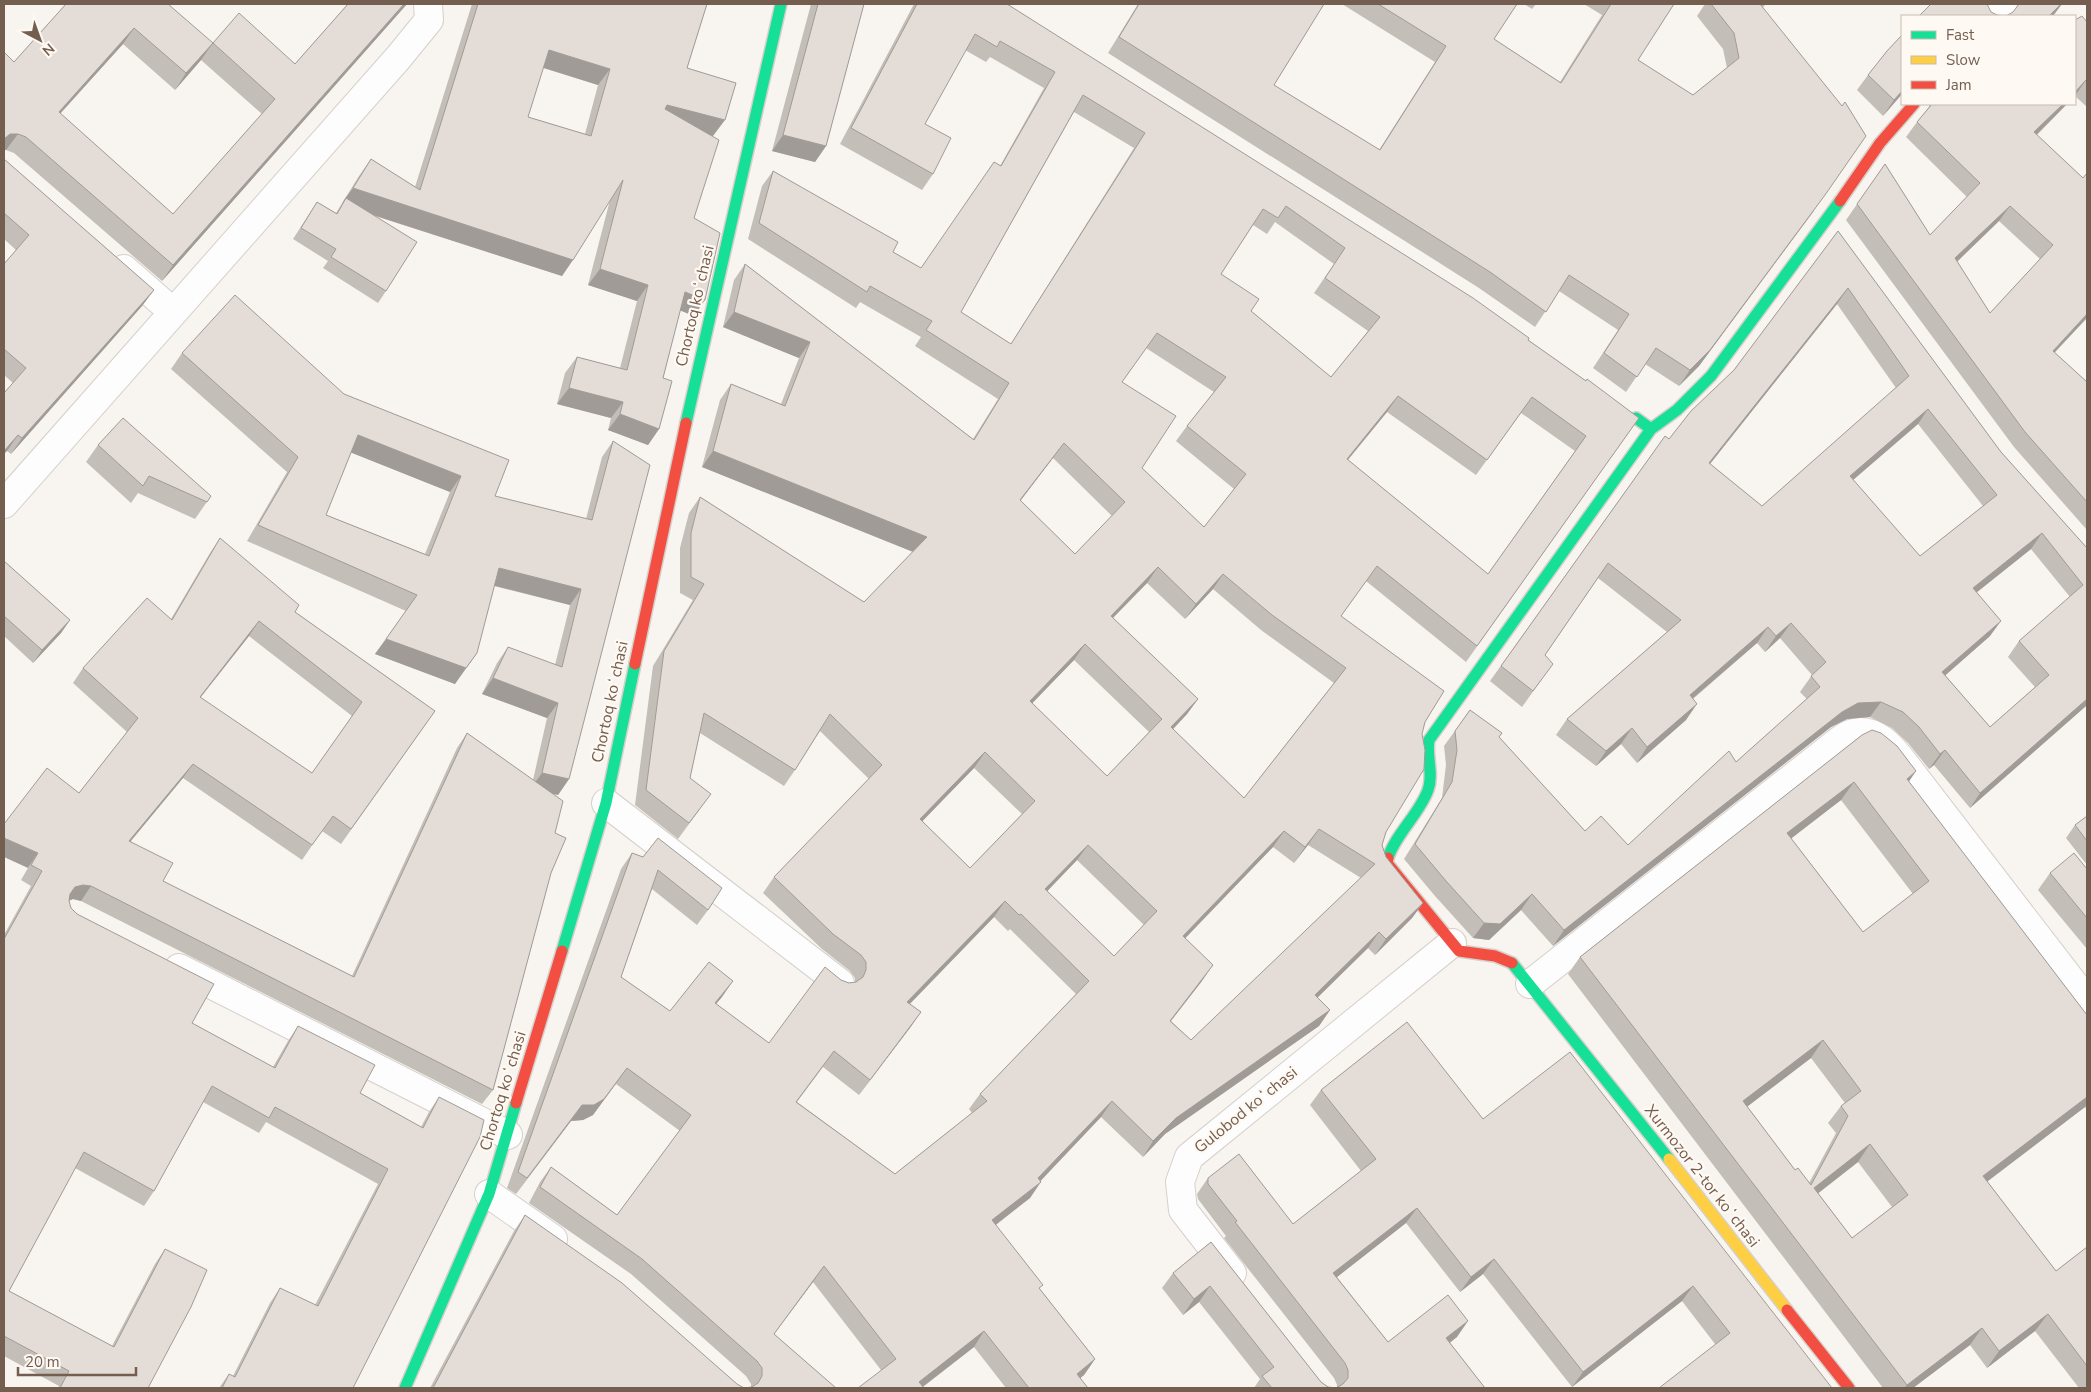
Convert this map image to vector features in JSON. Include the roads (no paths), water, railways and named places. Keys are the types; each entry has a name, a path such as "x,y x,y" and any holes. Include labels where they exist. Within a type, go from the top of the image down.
{"street":[{"path":"4,504 398,58 429,20 428,4"},
{"name":"Chortoq koʻchasi","path":"405,1388 489,1194 606,803 694,386 781,4"},
{"path":"1993,15 2002,4"},
{"path":"1627,412 1651,429 1677,410 1711,376 1827,220 1880,143 1913,105"},
{"path":"1827,220 1844,244"},
{"path":"107,254 174,312"},
{"name":"Xurmozor 2-tor koʻchasi","path":"1651,429 1429,740 1427,752 1430,770 1428,790 1388,856 1387,863 1459,951 1468,954 1495,955 1509,960 1530,984 1849,1388"},
{"path":"1530,984 1825,752 1850,734 1869,733 1887,743 1907,767 2087,1001"},
{"path":"606,803 840,983"},
{"name":"Gulobod koʻchasi","path":"1246,1290 1183,1210 1180,1182 1189,1157 1452,942"},
{"path":"153,955 508,1135"},
{"path":"489,1194 574,1254"}]}
